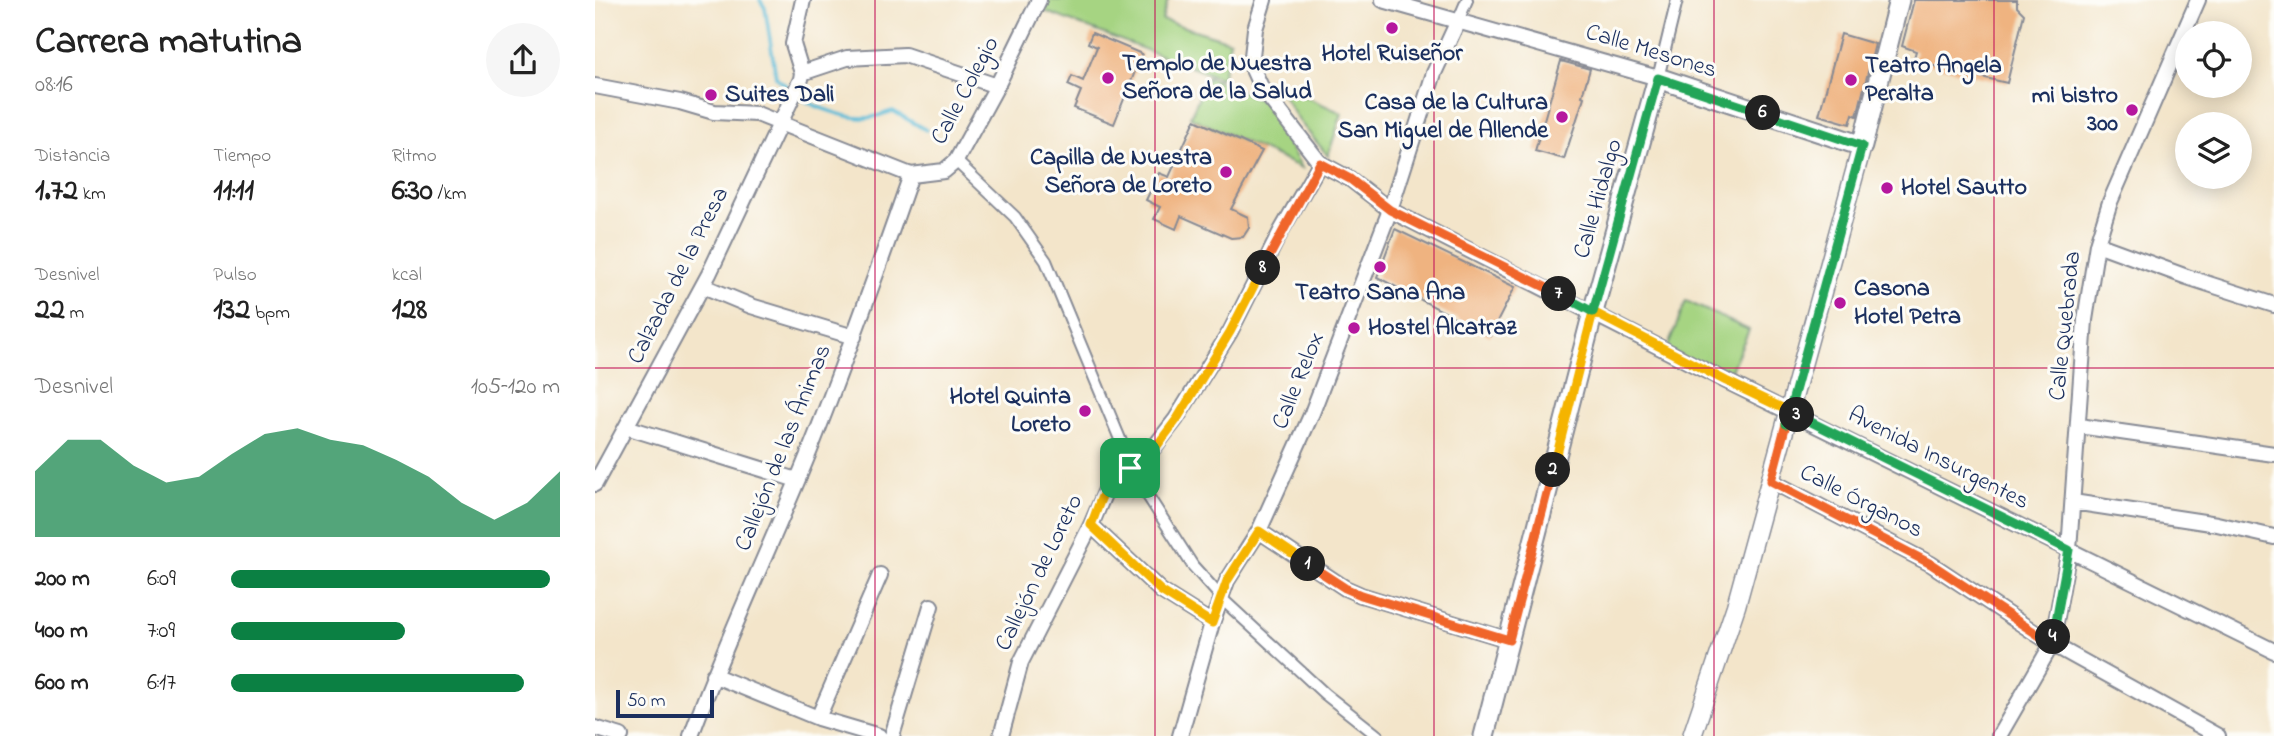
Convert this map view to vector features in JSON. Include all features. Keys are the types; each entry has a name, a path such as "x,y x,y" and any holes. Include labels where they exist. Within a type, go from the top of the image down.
{"main road":[{"path":"1862,146 1899,0"},
{"name":"Calle Mesones","path":"1658,78 1862,146"},
{"name":"Calle Hidalgo","path":"1484,736 1593,312 1658,78"}],"street":[{"path":"803,0 793,44 802,73 847,58 905,55 997,86"},
{"name":"Calle Colegio","path":"911,175 944,171 956,161 1039,0"},
{"name":"Avenida Insurgentes","path":"1264,0 1255,29 1251,65 1261,87 1320,163 1350,179 1390,210 1726,381 2274,651"},
{"name":"Calle Mesones","path":"1384,0 1658,78"},
{"name":"Calle Relox","path":"1180,736 1212,623 1227,581 1259,531 1312,413 1390,210 1434,73 1467,0"},
{"name":"Calle Hidalgo","path":"1658,78 1677,0"},
{"name":"Calle Quebrada","path":"1999,736 2052,644 2069,550 2085,320 2097,244 2110,202 2198,0"},
{"name":"Calzada de la Presa","path":"595,484 703,286 802,73"},
{"path":"595,86 670,100 714,112 757,114 911,175"},
{"path":"1692,736 1737,606 1862,146"},
{"path":"956,161 1015,216 1046,261 1130,468 1193,566 1221,597 1325,694 1378,736"},
{"name":"Callejón de Loreto","path":"1001,736 1021,662 1091,525 1111,478 1145,458 1177,419 1230,332 1320,163"},
{"name":"Callejón de las Ánimas","path":"691,736 713,675 797,480 854,337 911,175"},
{"path":"2097,244 2274,305"},
{"path":"703,286 751,306 854,337"},
{"path":"2079,426 2274,454"},
{"path":"626,427 797,480"},
{"name":"Calle Órganos","path":"1771,481 1931,564 2052,644 2218,736"},
{"path":"2073,502 2217,524 2274,537"},
{"path":"1091,525 1161,591 1212,623"},
{"path":"1259,531 1345,588 1361,595 1509,640"},
{"path":"818,718 880,575"},
{"path":"892,736 931,606"},
{"path":"713,675 818,718 879,736"},
{"path":"595,728 621,736"}],"green space":[{"path":"1048,0 1168,0 1162,20 1230,41 1222,79 1044,11"},
{"path":"1208,77 1264,101 1302,168 1190,117"},
{"path":"1275,83 1342,113 1328,156 1299,121"},
{"path":"1686,301 1749,330 1726,381 1667,349"}],"building":[{"path":"1914,0 2017,0 2017,7 2024,14 2007,83 1913,61 1916,51 1902,46"},
{"name":"Templo de Nuestra Señora de la Salud","path":"1092,33 1142,54 1114,124 1074,108 1081,91 1068,85 1072,76 1083,81 1097,47 1088,43"},
{"name":"Teatro Angela Peralta","path":"1841,34 1875,44 1857,116 1853,114 1850,124 1819,115"},
{"name":"Casa de la Cultura San Miguel de Allende","path":"1561,61 1590,69 1564,159 1535,151"},
{"path":"1195,120 1262,151 1231,209 1248,217 1249,228 1243,237 1231,238 1181,216 1176,229 1154,219 1160,207 1146,200 1159,173 1169,177"},
{"path":"1395,229 1515,287 1490,336 1377,277"}],"waterway":[{"path":"760,0 765,8 776,77 789,88"},
{"path":"800,97 822,108 858,118 893,111 926,130"}],"place":[{"name":"Hotel Ruiseñor","path":"1392,28"},
{"name":"Templo de Nuestra Señora de la Salud","path":"1108,78"},
{"name":"Teatro Angela Peralta","path":"1851,80"},
{"name":"Suites Dali","path":"711,95"},
{"name":"mi bistro 300","path":"2132,110"},
{"name":"Casa de la Cultura San Miguel de Allende","path":"1562,117"},
{"name":"Capilla de Nuestra Señora de Loreto","path":"1226,172"},
{"name":"Hotel Sautto","path":"1887,188"},
{"name":"Teatro Sana Ana","path":"1380,267"},
{"name":"Casona Hotel Petra","path":"1840,303"},
{"name":"Hostel Alcatraz","path":"1354,328"},
{"name":"Hotel Quinta Loreto","path":"1085,411"}],"route":[{"path":"1130,468 1121,470 1111,478 1091,525 1161,591 1212,623 1227,581 1259,531 1345,588 1361,595 1509,640 1593,312 1726,381 1790,411 2069,550 2052,644 1931,564 1771,481 1790,411 1862,146 1658,78 1593,312 1390,210 1350,179 1320,163 1204,377 1153,451 1130,468"}]}
